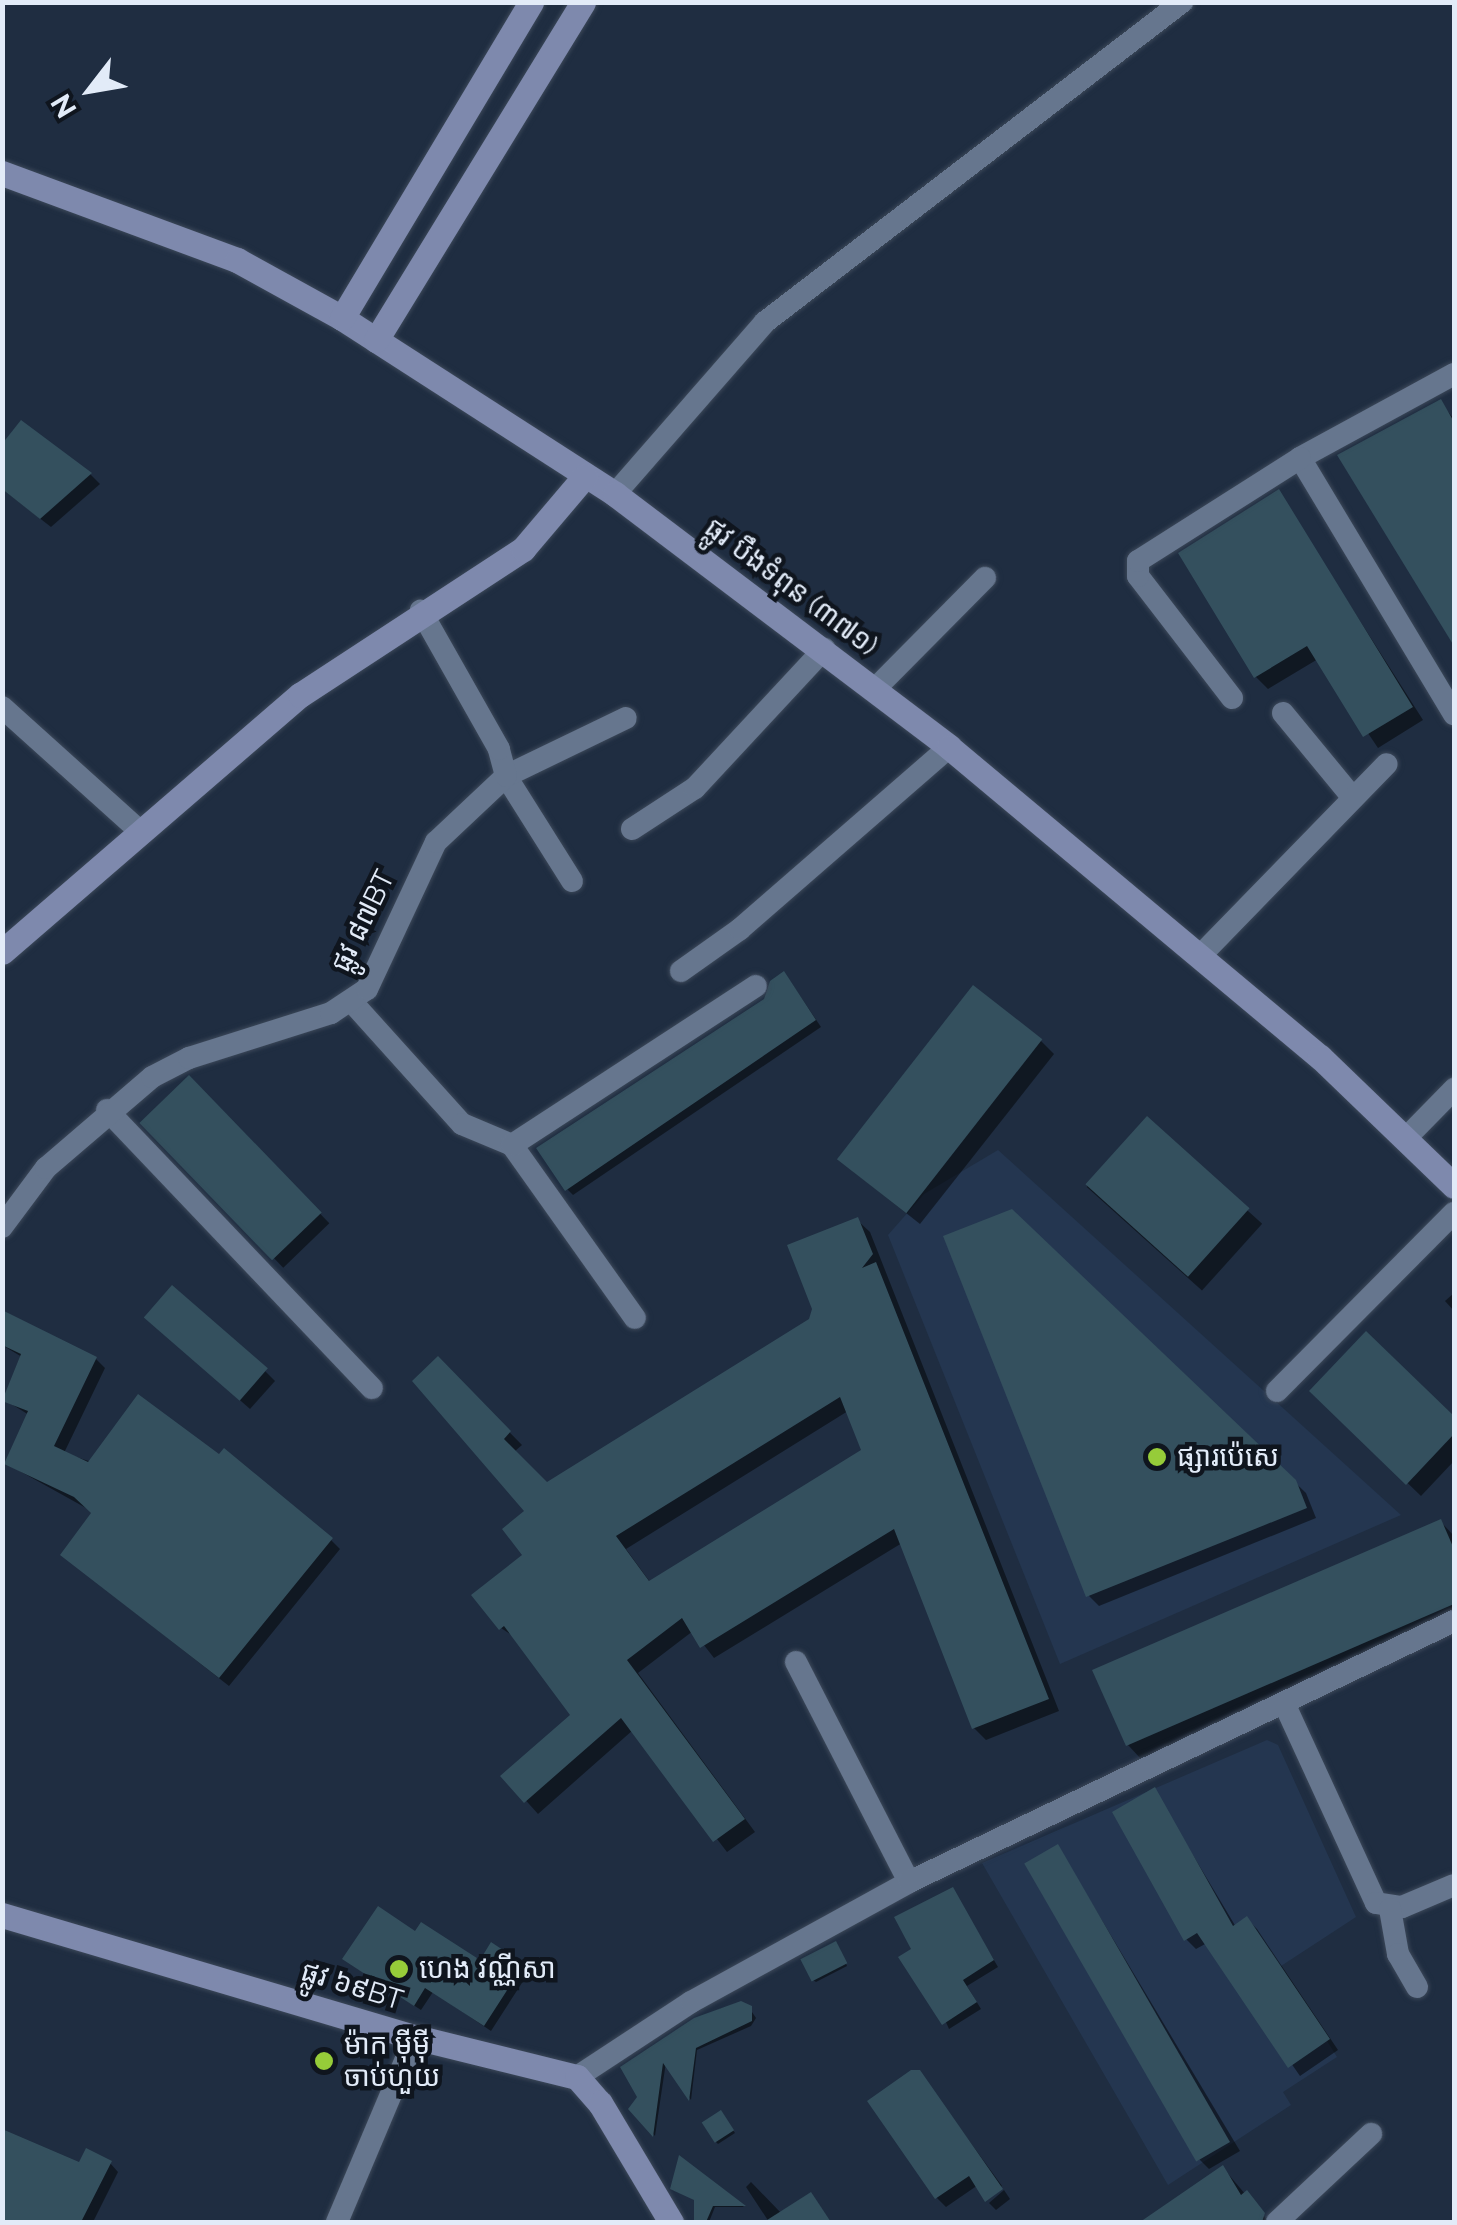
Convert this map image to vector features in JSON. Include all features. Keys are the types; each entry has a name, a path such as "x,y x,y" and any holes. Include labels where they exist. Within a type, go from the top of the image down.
{"street":[{"path":"342,318 531,2"},
{"path":"376,340 582,2"},
{"path":"615,494 766,322 1182,2"},
{"path":"433,167 468,190"},
{"name":"ផ្លូវ បឹងទំពុន (៣៧១)","path":"2,173 220,253 342,318 615,494 949,747 1200,957 1453,1180"},
{"path":"1232,698 1138,576 1138,562 1300,458 1454,374"},
{"path":"1300,458 1454,714"},
{"path":"2,952 300,694 421,610 523,550 585,476"},
{"path":"876,688 984,578"},
{"path":"421,610 500,749 506,776 572,881"},
{"path":"632,829 695,788 824,649"},
{"path":"2,707 142,832"},
{"path":"1283,712 1353,798"},
{"name":"ផ្លូវ ៨៧BT","path":"2,1228 46,1168 107,1110 189,1058 352,1002 367,989 436,842 506,776 626,718"},
{"path":"681,971 740,930 949,747"},
{"path":"1200,957 1387,764"},
{"path":"512,1145 756,986"},
{"path":"352,1002 462,1124 512,1145 635,1318"},
{"path":"1406,1138 1454,1089"},
{"path":"107,1110 372,1388"},
{"path":"1277,1390 1454,1214"},
{"path":"671,2222 600,2103 577,2076 690,2002 910,1882 1454,1622"},
{"path":"796,1662 910,1882"},
{"path":"1284,1702 1364,1888 1390,1909 1398,1954 1416,1987"},
{"path":"1390,1909 1454,1885"},
{"name":"ផ្លូវ ៦៩BT","path":"2,1915 415,2037 577,2076"},
{"path":"337,2222 415,2037"},
{"path":"1277,2222 1371,2134"}],"shaded area":[{"name":"ផ្សារប៉េសេ","path":"998,1150 1401,1515 1060,1664 888,1235 924,1194"},
{"path":"1267,1740 1278,1745 1356,1917 1281,1966 1337,2057 1283,2092 1291,2105 1168,2185 982,1863"}],"building":[{"path":"1441,399 1454,422 1454,646 1337,455"},
{"path":"21,420 92,473 40,519 2,489 2,444"},
{"path":"1279,489 1413,707 1363,737 1307,646 1254,678 1178,553"},
{"path":"784,971 816,1020 565,1191 536,1148 764,999 770,981"},
{"path":"973,985 1042,1039 906,1213 837,1159"},
{"path":"189,1075 322,1212 272,1260 139,1123"},
{"path":"1147,1116 1250,1208 1188,1277 1085,1184"},
{"path":"1012,1209 1296,1480 1307,1508 1086,1597 943,1236"},
{"path":"858,1217 873,1254 862,1268 876,1262 1049,1699 972,1729 894,1529 700,1648 682,1618 627,1660 745,1819 713,1842 621,1718 524,1803 500,1776 570,1715 504,1626 499,1630 471,1595 522,1555 502,1529 524,1511 412,1381 438,1356 511,1431 504,1439 547,1482 809,1319 812,1309 787,1245","holes":["840,1397 861,1450 649,1581 616,1536"]},
{"path":"172,1285 268,1368 240,1401 144,1317"},
{"path":"2,1310 97,1357 54,1446 88,1462 138,1394 219,1454 224,1448 333,1538 219,1678 60,1555 91,1513 74,1497 4,1464 28,1411 2,1401 21,1354 2,1345"},
{"path":"1366,1331 1454,1416 1454,1434 1406,1485 1309,1391"},
{"path":"1441,1519 1454,1549 1454,1604 1126,1746 1092,1670"},
{"path":"1155,1787 1233,1926 1247,1916 1330,2039 1288,2068 1197,1933 1184,1941 1112,1812"},
{"path":"1058,1844 1230,2142 1196,2161 1024,1864"},
{"path":"953,1887 994,1960 963,1980 977,2002 942,2025 898,1957 911,1949 894,1917"},
{"path":"378,1906 415,1931 421,1922 480,1960 491,1942 524,1964 484,2026 425,1988 414,2006 342,1959"},
{"path":"836,1941 847,1963 812,1981 800,1959"},
{"path":"741,2001 752,2006 752,2021 696,2048 689,2101 663,2063 653,2137 628,2109 637,2097 620,2067 694,2018"},
{"path":"911,2070 920,2070 1003,2189 985,2202 969,2176 935,2199 867,2101"},
{"path":"721,2110 734,2130 715,2143 702,2123"},
{"path":"2,2129 79,2162 86,2148 112,2161 81,2222 2,2222"},
{"path":"679,2155 746,2206 713,2206 706,2222 694,2222 694,2200 670,2189"},
{"path":"1223,2165 1241,2195 1247,2190 1265,2213 1262,2222 1140,2222"},
{"path":"811,2192 831,2222 764,2222"}],"place":[{"name":"ផ្សារប៉េសេ","path":"1157,1457"},
{"name":"ហេង វណ្ណីសា","path":"399,1969"},
{"name":"ម៉ាក ម៉ីម៉ី ចាប់ហួយ","path":"324,2061"}]}
